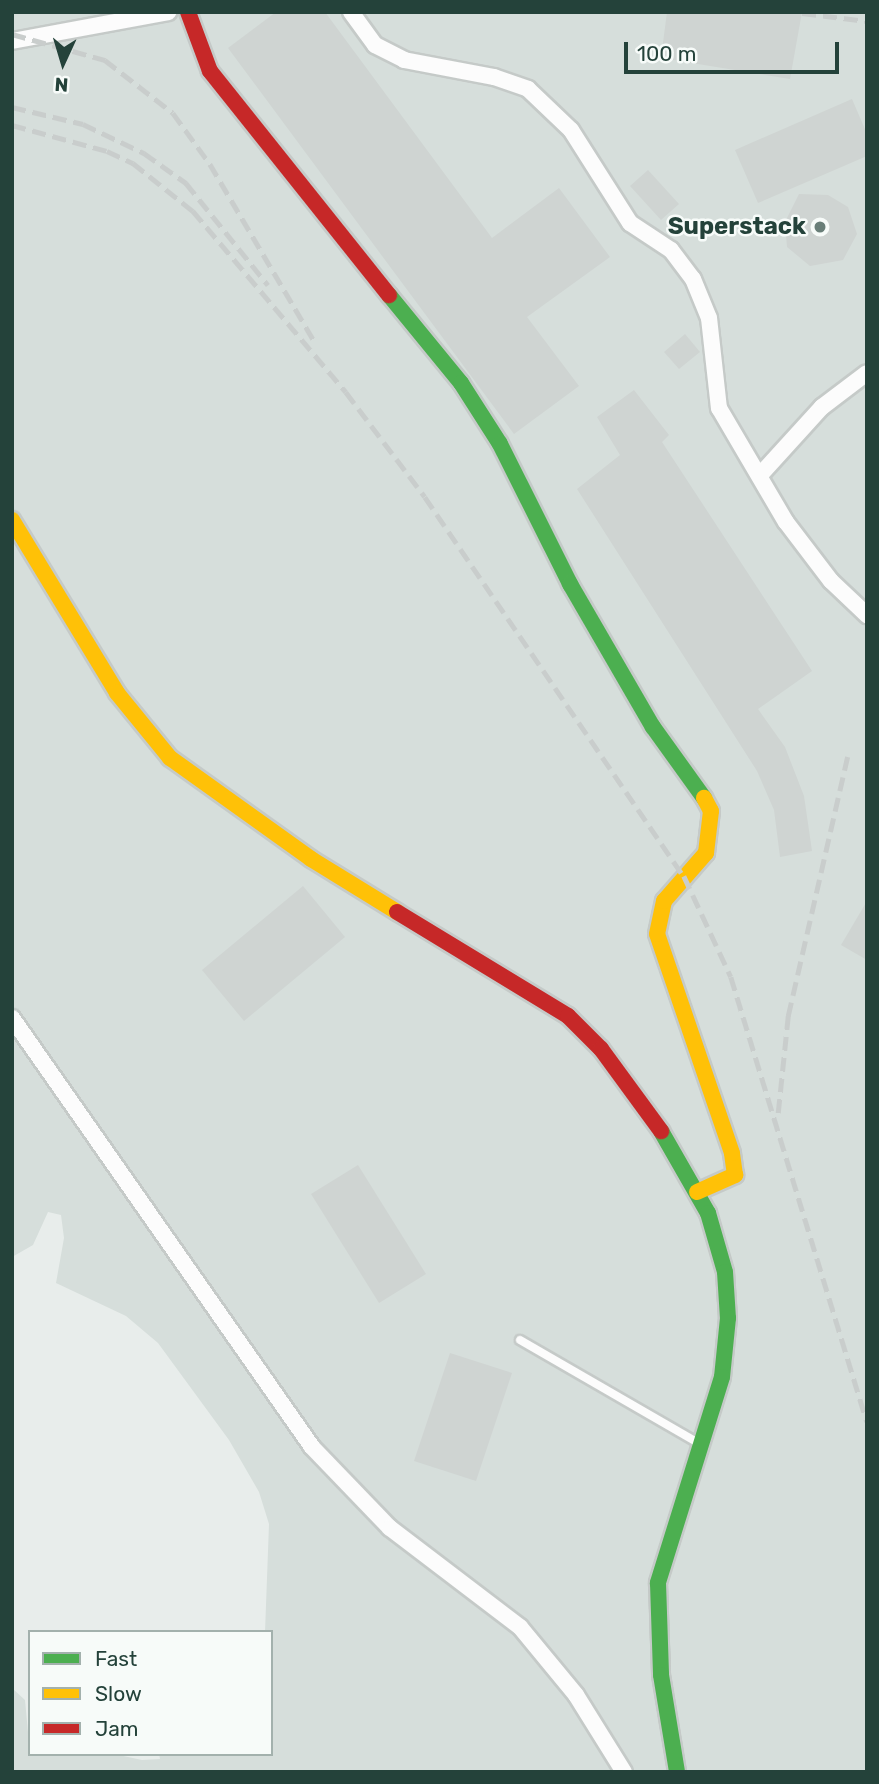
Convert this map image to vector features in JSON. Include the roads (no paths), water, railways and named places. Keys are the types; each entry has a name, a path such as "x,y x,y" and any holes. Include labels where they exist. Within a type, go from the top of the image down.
{"street":[{"path":"12,41 168,12"},
{"path":"188,12 218,82 481,413 570,584 653,727 694,777 712,811 706,853 664,901 657,934 732,1153 735,1175 697,1192"},
{"path":"351,12 375,45 404,60 494,77 528,89 570,130 631,223 671,250 693,279 709,317 719,408 761,474 786,522 831,581 867,615"},
{"path":"761,474 821,407 867,373"},
{"path":"12,520 117,693 170,758 311,859 568,1016 635,1091 697,1192 725,1272 728,1318 722,1377 703,1446 658,1583 661,1675 677,1772"},
{"path":"12,1018 312,1447 390,1528 520,1627 576,1695 624,1772"}],"lane":[{"path":"520,1340 703,1446"}],"railway":[{"path":"802,13 867,21"},
{"path":"12,34 105,60 173,113 210,164 316,344"},
{"path":"12,107 83,124 144,153 186,183 268,285"},
{"path":"12,125 107,151 133,163 193,211 346,392 425,497 684,876 731,977 867,1422"},
{"path":"778,1113 788,1016 848,753"}],"place":[{"name":"Superstack","path":"820,227"}]}
